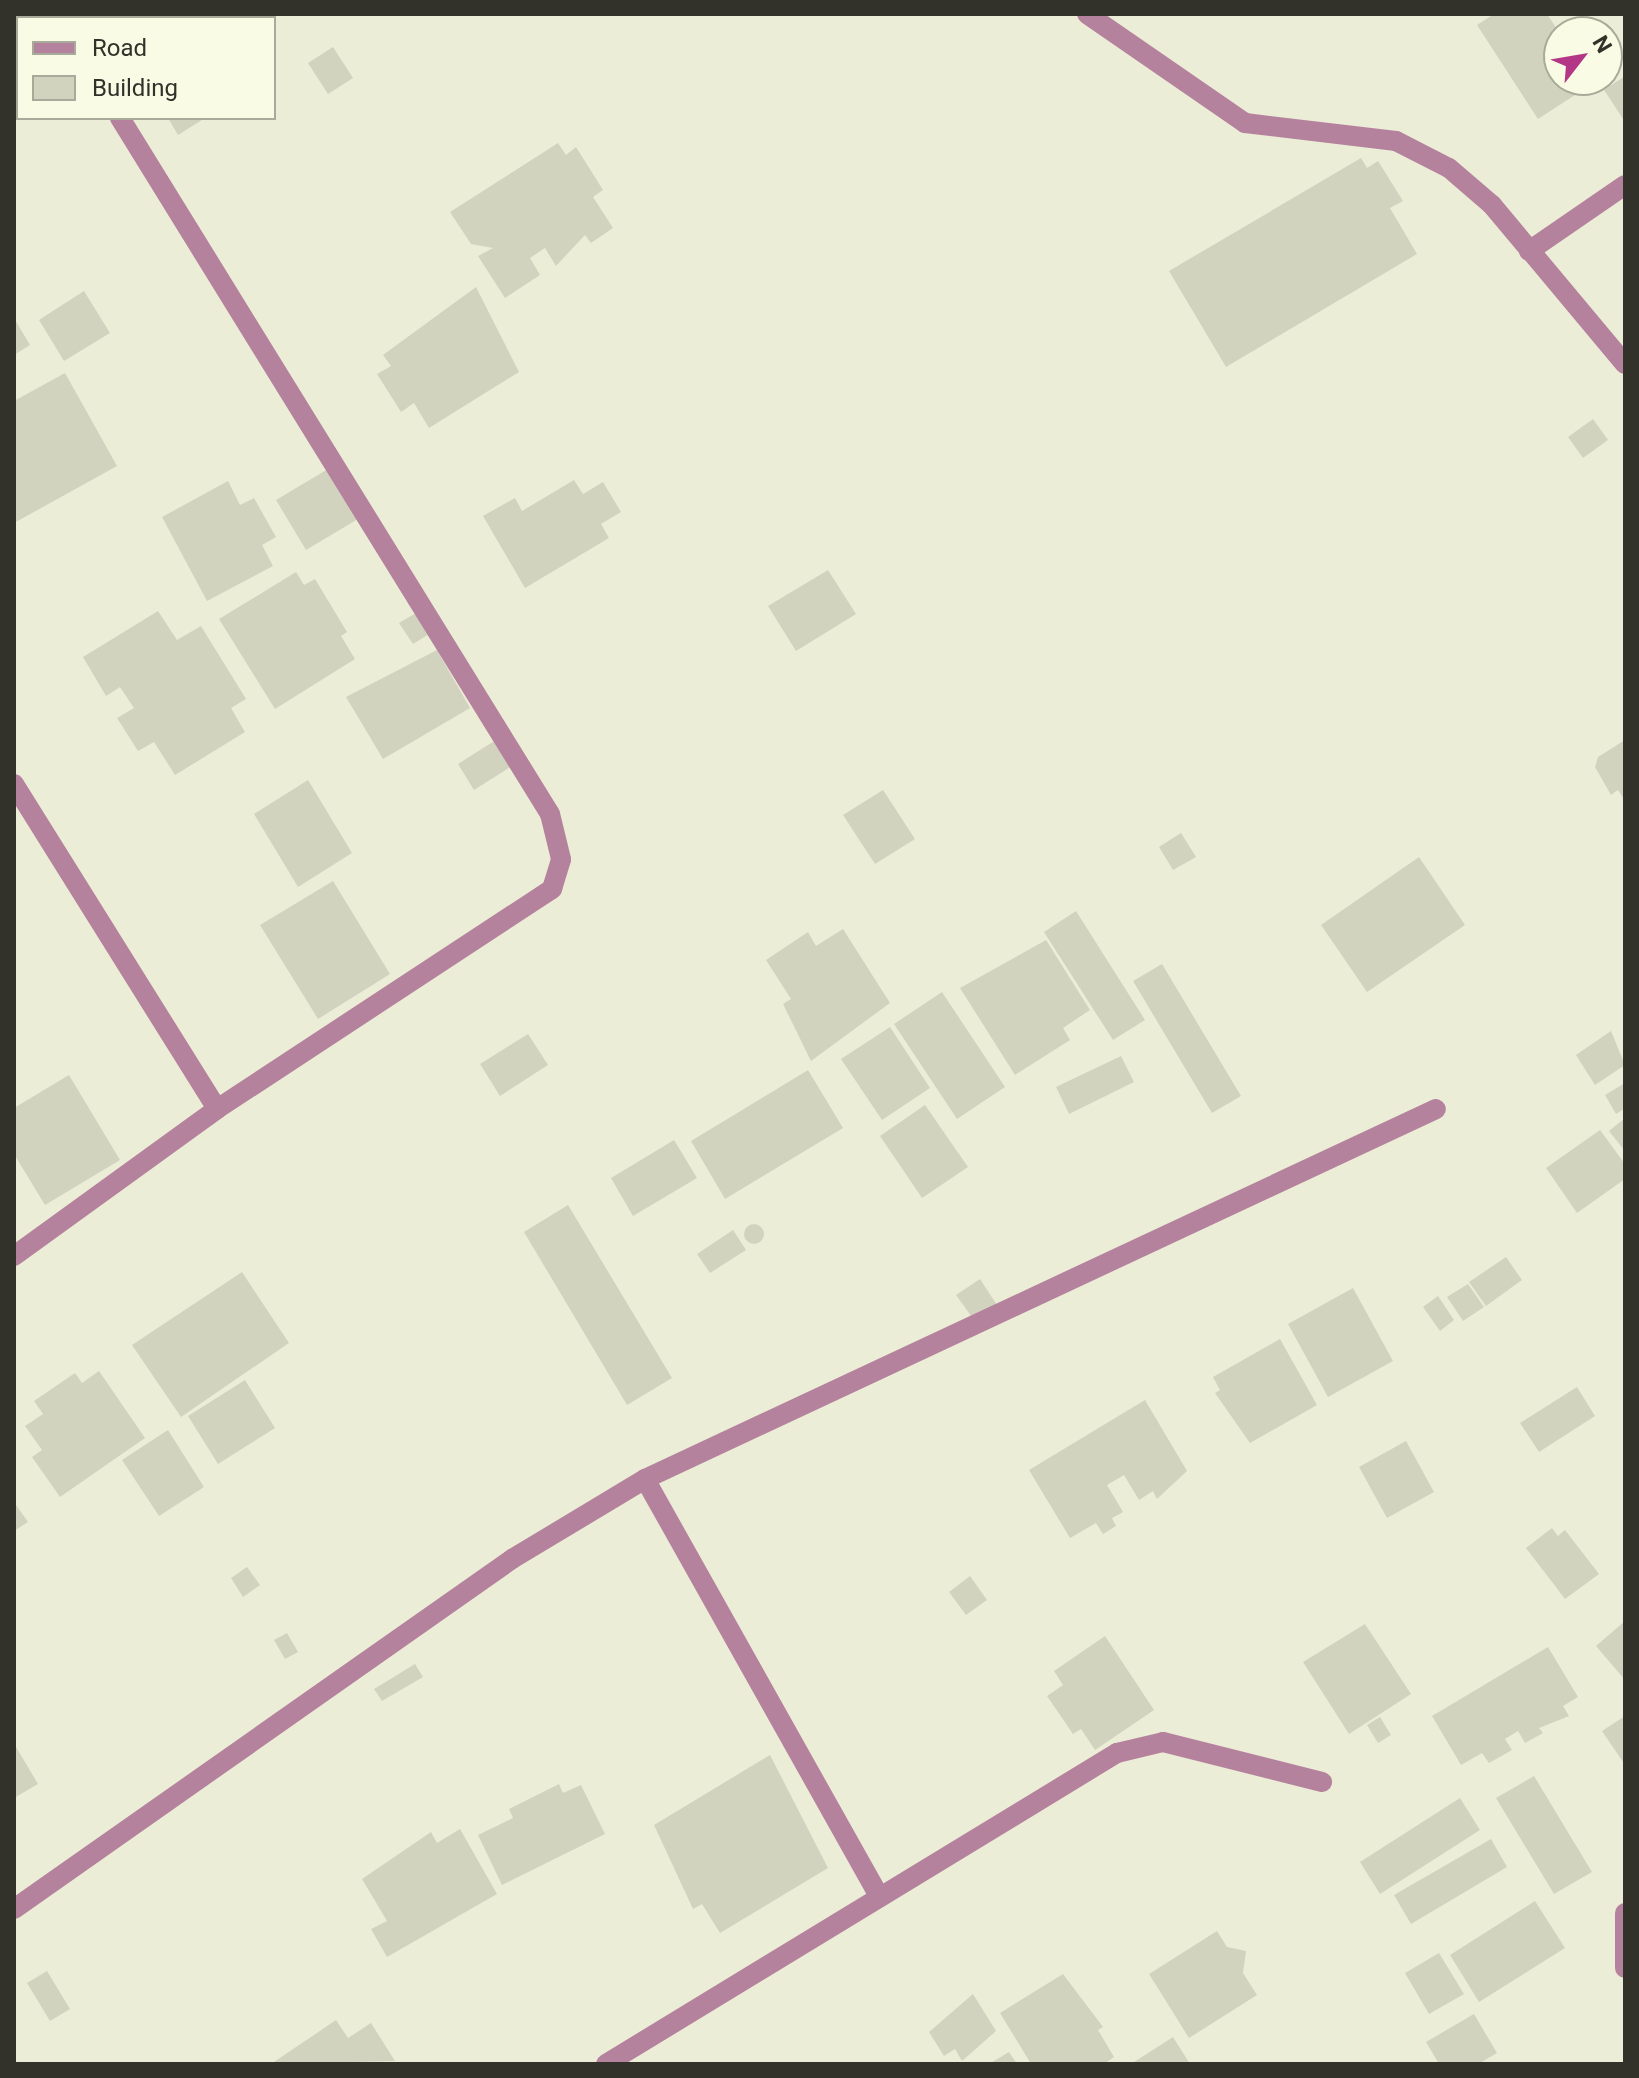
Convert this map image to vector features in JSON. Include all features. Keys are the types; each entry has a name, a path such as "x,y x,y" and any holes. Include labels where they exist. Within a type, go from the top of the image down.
{"street":[{"path":"1087,14 1245,123 1396,141 1449,168 1529,251 1625,364"},
{"path":"14,1256 217,1109 552,889 561,859 550,814 121,120"},
{"path":"1529,251 1625,185"},
{"path":"14,784 217,1109"},
{"path":"14,1909 512,1559 645,1479 1436,1109"},
{"path":"645,1479 877,1893"},
{"path":"606,2064 877,1893 1117,1753 1163,1742 1322,1782"},
{"path":"1625,1913 1625,1968"}],"building":[{"path":"1494,14 1547,14 1548,16 1543,16 1543,96 1573,96 1538,119 1477,25"},
{"path":"333,47 353,78 328,94 308,63"},
{"path":"1625,76 1625,122 1608,96 1623,96"},
{"path":"169,120 202,120 178,135"},
{"path":"558,143 566,155 576,147 603,190 593,197 613,228 591,243 585,235 556,266 545,248 530,258 540,275 505,298 478,256 493,248 471,244 450,212"},
{"path":"1361,158 1367,168 1378,161 1403,201 1390,208 1417,254 1226,367 1169,271"},
{"path":"476,287 519,372 429,428 414,403 401,412 377,374 391,366 383,355"},
{"path":"84,291 110,333 64,361 39,320"},
{"path":"14,318 30,345 14,355"},
{"path":"65,373 117,466 14,523 14,401"},
{"path":"1593,419 1608,440 1583,458 1568,437"},
{"path":"328,469 358,519 306,550 276,500"},
{"path":"574,480 583,494 603,482 621,512 601,524 609,538 525,588 483,516 515,498 522,511"},
{"path":"228,481 240,505 254,498 276,537 262,545 273,566 207,601 162,517"},
{"path":"828,570 856,614 796,651 768,606"},
{"path":"296,572 304,585 315,579 347,632 341,636 355,659 275,709 219,619"},
{"path":"421,610 434,631 413,644 399,623"},
{"path":"158,611 177,640 201,626 246,699 231,708 245,732 175,775 154,742 138,751 117,718 134,708 120,687 106,696 83,657"},
{"path":"437,650 470,708 383,759 346,697"},
{"path":"499,738 515,764 474,790 458,764"},
{"path":"1625,740 1625,801 1618,790 1611,795 1595,767 1598,757"},
{"path":"308,780 352,853 298,887 254,814"},
{"path":"883,790 915,839 875,864 843,815"},
{"path":"1181,833 1196,857 1173,870 1159,847"},
{"path":"1419,857 1465,925 1367,992 1321,925"},
{"path":"333,881 390,974 318,1019 260,925"},
{"path":"1076,911 1145,1020 1113,1040 1044,932"},
{"path":"843,929 890,1003 811,1061 783,1004 791,999 766,960 808,932 816,946"},
{"path":"1046,940 1090,1010 1063,1028 1070,1040 1015,1075 960,988"},
{"path":"1162,964 1241,1096 1212,1113 1133,981"},
{"path":"942,992 1005,1087 957,1119 894,1024"},
{"path":"890,1027 930,1088 882,1120 841,1059"},
{"path":"1611,1031 1625,1065 1595,1085 1576,1055"},
{"path":"528,1034 548,1065 500,1096 480,1064"},
{"path":"1121,1056 1134,1082 1069,1114 1056,1087"},
{"path":"808,1070 843,1128 725,1199 691,1141"},
{"path":"69,1075 120,1160 45,1205 14,1154 14,1108"},
{"path":"1625,1083 1625,1108 1616,1114 1605,1095"},
{"path":"925,1105 968,1167 922,1198 880,1136"},
{"path":"1625,1118 1625,1151 1609,1131"},
{"path":"1600,1130 1625,1164 1625,1179 1577,1213 1546,1168"},
{"path":"674,1140 697,1178 633,1216 611,1178"},
{"path":"568,1205 672,1378 627,1405 524,1232"},
{"path":"750,1224 758,1224 764,1234 758,1244 750,1244 744,1238 744,1230"},
{"path":"733,1230 746,1250 710,1273 697,1254"},
{"path":"1506,1257 1522,1280 1486,1306 1469,1282"},
{"path":"242,1272 289,1343 181,1417 132,1345"},
{"path":"980,1279 997,1305 974,1320 956,1295"},
{"path":"1468,1284 1484,1307 1463,1321 1447,1297"},
{"path":"1353,1288 1393,1361 1328,1397 1288,1324"},
{"path":"1438,1296 1454,1320 1440,1331 1423,1307"},
{"path":"1280,1339 1317,1405 1250,1443 1215,1393 1220,1390 1213,1377"},
{"path":"99,1371 145,1438 60,1497 32,1457 42,1450 25,1426 43,1414 34,1401 75,1373 82,1383"},
{"path":"245,1380 275,1428 218,1464 188,1416"},
{"path":"1577,1387 1595,1416 1539,1452 1520,1423"},
{"path":"1145,1400 1187,1471 1157,1499 1153,1491 1139,1500 1124,1475 1107,1485 1123,1512 1112,1518 1116,1526 1103,1534 1096,1523 1070,1538 1029,1470"},
{"path":"168,1430 204,1487 159,1516 122,1460"},
{"path":"1406,1441 1434,1492 1387,1518 1359,1467"},
{"path":"14,1502 28,1522 14,1531"},
{"path":"1552,1528 1558,1536 1565,1530 1599,1574 1565,1599 1526,1548"},
{"path":"247,1567 260,1585 243,1597 231,1578"},
{"path":"970,1576 987,1600 966,1615 949,1592"},
{"path":"1625,1621 1625,1680 1596,1646"},
{"path":"1365,1624 1411,1694 1349,1734 1303,1662"},
{"path":"287,1633 298,1652 285,1659 274,1640"},
{"path":"1105,1636 1154,1710 1095,1750 1081,1729 1073,1734 1047,1696 1063,1685 1054,1671"},
{"path":"1548,1647 1578,1697 1563,1706 1569,1716 1539,1728 1543,1733 1525,1743 1518,1731 1505,1739 1512,1750 1489,1763 1482,1753 1461,1765 1432,1716"},
{"path":"415,1664 423,1677 382,1701 374,1689"},
{"path":"1625,1716 1625,1765 1602,1731"},
{"path":"1380,1717 1391,1735 1378,1743 1367,1725"},
{"path":"14,1748 38,1784 14,1798"},
{"path":"770,1755 828,1868 720,1933 702,1904 693,1909 654,1825"},
{"path":"1534,1776 1592,1872 1554,1894 1496,1798"},
{"path":"559,1784 563,1793 581,1785 605,1834 502,1885 478,1835 513,1818 509,1809"},
{"path":"1460,1798 1480,1830 1380,1894 1360,1862"},
{"path":"460,1829 497,1894 387,1957 371,1929 387,1921 362,1879 431,1832 437,1843"},
{"path":"1491,1839 1507,1867 1411,1924 1394,1895"},
{"path":"1535,1901 1565,1948 1479,2002 1450,1955"},
{"path":"1217,1931 1227,1947 1246,1951 1243,1973 1257,1995 1189,2038 1149,1974"},
{"path":"1439,1953 1464,1994 1429,2014 1405,1973"},
{"path":"47,1971 70,2009 50,2021 27,1983"},
{"path":"1063,1974 1103,2027 1098,2030 1114,2057 1104,2064 1031,2064 1000,2013"},
{"path":"973,1994 996,2031 962,2061 955,2049 944,2056 929,2032"},
{"path":"1474,2014 1497,2053 1478,2064 1439,2064 1426,2042"},
{"path":"336,2020 348,2038 371,2023 395,2061 271,2064"},
{"path":"1173,2037 1190,2064 1131,2064"},
{"path":"1009,2052 1017,2064 989,2064"}]}
